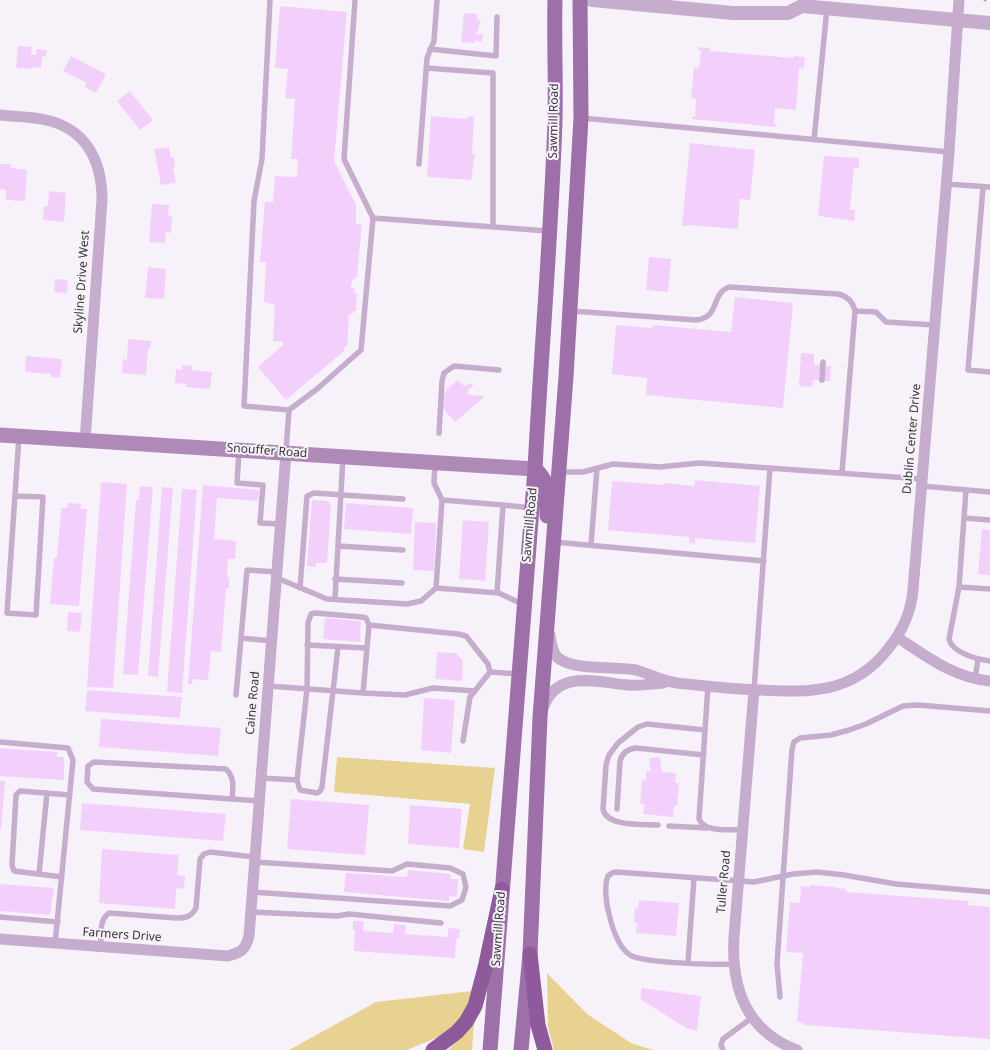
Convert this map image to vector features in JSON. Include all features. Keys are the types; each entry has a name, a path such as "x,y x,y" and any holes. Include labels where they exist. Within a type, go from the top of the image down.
{"highway":[{"path":"433,1050 457,1032 466,1022 475,1006 502,889"},
{"path":"530,954 538,1025 544,1050"}],"main road":[{"name":"Sawmill Road","path":"490,1050 535,470 539,375 550,231 555,118 555,0"},
{"name":"Sawmill Road","path":"521,1050 530,954 540,717 552,575 581,118 580,0"},
{"name":"Snouffer Road","path":"0,435 239,449 535,470"},
{"path":"535,470 544,478 547,489 552,575"}],"street":[{"path":"592,0 733,13 788,12 798,3 827,8 990,23"},
{"name":"Dublin Center Drive","path":"549,613 553,650 557,657 564,662 575,665 636,670 664,681 677,683 754,690 804,692 820,690 840,684 868,669 883,656 897,637 907,619 913,597 949,152 959,0"},
{"name":"Skyline Drive West","path":"0,115 57,123 75,133 89,147 98,166 102,189 85,441"},
{"name":"Caine Road","path":"241,952 247,945 249,936 286,453"},
{"path":"897,637 952,671 975,680 990,681"},
{"name":"Dublin Center Drive","path":"540,717 550,694 565,683 578,681 630,685 677,683"},
{"name":"Tuller Road","path":"754,690 733,964 740,995 753,1017 779,1042 797,1050"},
{"name":"Farmers Drive","path":"0,939 228,956 241,952"}],"lane":[{"path":"270,0 262,159 254,201 244,406 289,410 361,350 373,218 344,159 355,0"},
{"path":"419,164 426,68 428,54 434,40 437,0"},
{"path":"814,140 827,8"},
{"path":"430,49 496,56 497,18"},
{"path":"426,68 493,73 493,227"},
{"path":"581,118 949,152"},
{"path":"946,184 990,188"},
{"path":"983,187 968,370 990,372"},
{"path":"373,218 550,231"},
{"path":"569,310 700,320 709,316 713,311 721,292 732,287 841,295 850,301 854,311 842,473"},
{"path":"854,311 876,312 886,322 935,325"},
{"path":"822,380 823,362"},
{"path":"439,433 444,373 454,366 499,370"},
{"path":"286,453 289,410"},
{"path":"15,496 43,497 36,615 7,613 19,436"},
{"path":"239,449 236,483 263,485 260,523 281,524"},
{"path":"335,599 343,457"},
{"path":"236,695 247,570 277,575 300,588 327,599 407,604 421,601 436,588 442,500 434,483 436,463"},
{"path":"559,472 583,472 613,464 660,467 699,463 842,473 990,492"},
{"path":"591,545 597,468"},
{"path":"754,690 770,468"},
{"path":"966,490 959,587 949,631 949,643 954,648 978,659 990,661"},
{"path":"300,588 307,496 314,493 403,499"},
{"path":"442,500 532,508"},
{"path":"497,593 503,504"},
{"path":"964,518 990,520"},
{"path":"554,542 764,560"},
{"path":"338,546 403,550"},
{"path":"335,579 402,584"},
{"path":"959,587 990,589"},
{"path":"436,588 497,593 524,605"},
{"path":"338,647 322,787 316,793 300,790 297,780 307,689 308,623 311,614 366,618 369,625 363,693"},
{"path":"369,625 466,636 488,664 490,672"},
{"path":"241,638 272,641"},
{"path":"307,645 367,648"},
{"path":"975,680 978,659"},
{"path":"490,672 518,674"},
{"path":"463,741 470,697 490,672"},
{"path":"269,686 405,695 433,688 475,691"},
{"path":"708,686 700,819 704,827 710,828"},
{"path":"780,997 777,964 782,876 792,749 797,740 849,730 906,706 918,705 990,711"},
{"path":"658,825 614,822 607,818 604,813 606,765 609,755 618,743 646,724 705,730"},
{"path":"0,742 68,748 73,760 55,944"},
{"path":"618,743 625,752"},
{"path":"617,809 620,761 625,752 634,748 704,755"},
{"path":"232,799 234,783 226,769 94,762 88,766 87,782 93,789 232,799 259,800"},
{"path":"261,778 297,780"},
{"path":"62,876 14,871 12,865 16,795 20,791 70,795"},
{"path":"39,874 47,793"},
{"path":"669,826 742,830"},
{"path":"101,948 102,922 109,913 176,918 185,918 192,914 196,908 200,859 204,854 210,852 254,859 392,871 407,864 450,868 463,874 466,887 462,900 450,906 252,892"},
{"path":"733,964 714,965 641,958 628,953 619,941 609,916 606,880 609,875 614,872 759,882 799,873 824,872 896,884 990,892"},
{"path":"688,962 694,878"},
{"path":"251,912 338,916 349,914 441,923"},
{"path":"0,918 58,922"},
{"path":"723,1050 721,1045 723,1039 753,1017"}],"path":[{"path":"984,0 990,2"}],"shaded area":[{"path":"337,757 495,768 484,852 463,849 470,804 334,792"},
{"path":"547,973 587,1014 631,1043 653,1050 554,1050 548,1027"},
{"path":"472,991 467,1007 458,1023 438,1037 407,1050 289,1050 376,1002"},
{"path":"474,1023 472,1050 448,1050"}],"building":[{"path":"280,6 347,12 334,161 356,205 356,224 362,225 357,276 352,281 351,288 354,288 354,293 357,293 356,311 349,314 347,347 344,347 344,351 286,400 258,367 283,345 283,342 273,341 275,305 264,302 266,262 260,262 265,202 273,202 275,176 297,177 298,159 291,159 295,99 285,98 288,69 275,68"},
{"path":"464,13 477,14 477,19 481,21 476,35 484,35 481,42 475,40 475,43 461,42"},
{"path":"18,46 32,47 31,55 36,55 37,49 47,50 46,57 42,56 41,68 16,68"},
{"path":"699,47 710,48 710,51 793,58 794,56 805,57 804,69 799,68 796,110 775,108 774,124 777,124 776,127 692,119 692,116 695,117 696,99 691,98 694,67 699,68 701,50 698,50"},
{"path":"71,56 106,74 96,93 85,87 87,83 63,71"},
{"path":"130,91 153,120 140,130 117,101"},
{"path":"431,116 466,119 469,116 474,117 472,154 475,154 471,180 427,177"},
{"path":"690,143 755,150 750,200 740,199 738,229 682,226"},
{"path":"169,147 171,158 174,157 175,167 173,167 176,183 161,185 154,149"},
{"path":"824,156 859,158 859,168 854,168 850,210 855,210 854,221 818,216"},
{"path":"0,164 11,164 11,168 27,170 25,201 6,200 6,190 0,189"},
{"path":"49,191 66,193 64,222 43,220 44,206 48,206"},
{"path":"152,204 169,205 168,216 172,216 171,233 166,232 165,243 149,242"},
{"path":"649,257 671,259 668,292 646,290"},
{"path":"148,267 166,269 164,299 145,298"},
{"path":"55,279 68,280 67,293 54,292"},
{"path":"735,297 793,303 783,408 646,395 647,378 612,374 616,325 652,328 653,325 731,332"},
{"path":"128,339 151,341 150,350 148,349 146,375 122,373 123,359 127,360"},
{"path":"801,353 814,354 814,365 819,365 820,362 826,363 826,366 831,366 830,381 813,380 812,387 799,386"},
{"path":"26,356 62,359 60,378 51,377 51,374 25,372"},
{"path":"182,365 192,366 191,370 212,372 210,389 186,387 186,384 175,383 176,369 182,370"},
{"path":"458,380 464,386 471,383 473,386 468,390 468,395 485,396 455,422 440,405 441,393 446,393 446,390"},
{"path":"695,480 760,486 755,543 695,538 695,544 689,543 689,537 608,530 612,481 694,486"},
{"path":"101,482 127,484 113,688 87,687"},
{"path":"203,485 259,490 258,501 217,498 214,539 236,541 235,559 228,559 227,577 229,577 229,588 226,588 221,652 211,651 208,680 193,679 192,684 188,684"},
{"path":"140,486 153,487 138,675 123,674 136,500 139,500"},
{"path":"162,487 173,488 158,677 148,676"},
{"path":"182,489 197,490 182,693 167,692"},
{"path":"312,500 328,501 331,505 327,563 316,563 316,567 307,566"},
{"path":"68,503 81,504 80,509 87,509 79,606 50,604 54,558 57,558 61,508 67,508"},
{"path":"346,503 413,508 411,534 344,529"},
{"path":"463,520 489,522 485,581 459,579"},
{"path":"415,522 436,523 434,571 413,570"},
{"path":"982,529 990,530 990,575 978,574"},
{"path":"68,612 82,613 80,632 67,631"},
{"path":"325,618 361,621 360,642 323,639"},
{"path":"437,652 456,653 463,661 462,681 435,679"},
{"path":"87,690 182,697 180,718 85,711"},
{"path":"424,698 455,700 451,753 421,750"},
{"path":"101,719 221,728 218,756 99,747"},
{"path":"0,748 57,752 57,757 64,757 64,780 0,776"},
{"path":"660,757 662,772 676,773 675,783 679,783 677,806 674,806 673,817 643,814 644,804 640,803 642,780 646,781 646,771 651,771 649,758"},
{"path":"0,781 5,781 1,830 0,830"},
{"path":"291,799 369,805 365,855 287,849"},
{"path":"82,803 226,814 223,841 80,830"},
{"path":"410,805 462,809 459,848 408,844"},
{"path":"102,849 179,855 177,875 185,876 184,889 176,888 175,909 99,903"},
{"path":"408,870 451,874 450,879 458,879 457,897 449,896 449,901 344,892 346,873 407,877"},
{"path":"0,884 54,888 50,915 0,911"},
{"path":"810,885 836,887 846,889 846,892 969,901 968,905 990,907 990,1039 806,1025 797,1021 803,953 786,952 790,902 800,903 801,886 810,887"},
{"path":"639,900 679,903 676,936 636,933 637,923 634,923 635,908 638,909"},
{"path":"353,921 364,921 363,931 393,933 394,924 406,925 405,934 448,937 448,928 460,929 459,939 456,938 455,958 354,951 355,930 353,930"},
{"path":"642,988 701,996 697,1031 686,1028 640,999"}]}
